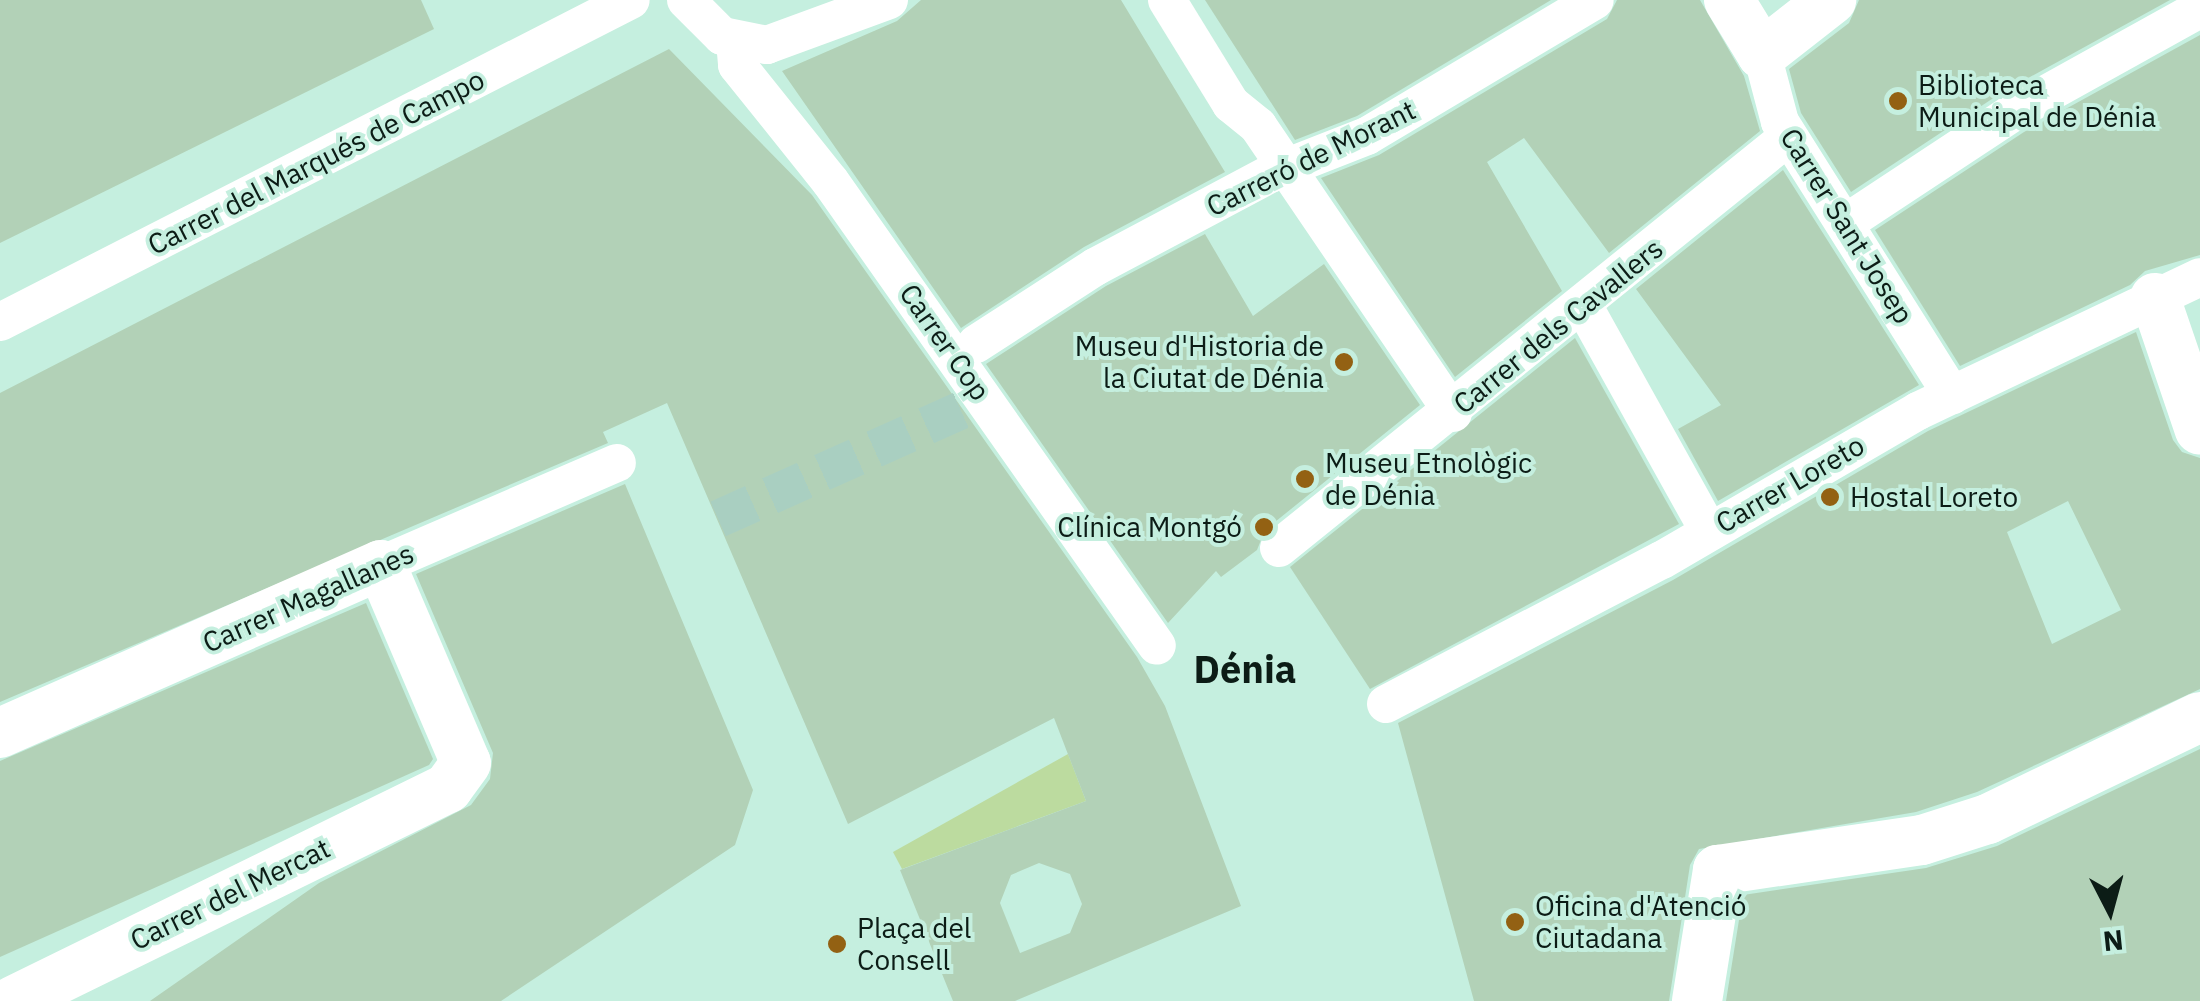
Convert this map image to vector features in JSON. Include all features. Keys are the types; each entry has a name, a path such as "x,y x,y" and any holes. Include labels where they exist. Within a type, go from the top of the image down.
{"street":[{"name":"Carrer del Marqués de Campo","path":"0,322 631,0"},
{"path":"686,0 701,20 735,41 784,43 889,0"},
{"path":"1167,0 1231,104 1256,123 1453,413"},
{"name":"Carreró de Morant","path":"976,344 1095,267 1286,168 1367,136 1595,0"},
{"name":"Carrer Sant Josep","path":"1730,0 1762,54 1788,137 1847,222 1952,394"},
{"path":"1762,54 1831,0"},
{"path":"1847,222 2012,113 2200,9"},
{"name":"Carrer Cop","path":"735,41 737,65 841,196 1157,646"},
{"name":"Carrer dels Cavallers","path":"1279,548 1453,413 1788,137"},
{"name":"Carrer Loreto","path":"1386,704 1952,394 2200,278"},
{"path":"2155,298 2200,430"},
{"path":"1583,305 1709,530"},
{"name":"Carrer Magallanes","path":"0,733 616,462"},
{"name":"Carrer del Mercat","path":"13,1001 448,788 463,772 464,749 380,565"},
{"path":"1697,1001 1718,870 1922,840 1988,818 2200,717"}],"green space":[{"path":"1068,754 1086,801 902,869 893,852"}],"building":[{"path":"0,0 421,0 434,29 0,243"},
{"path":"921,0 1121,0 1225,172 1084,247 961,328 782,71 897,21"},
{"path":"1205,0 1551,0 1357,116 1295,140"},
{"path":"1617,0 1700,0 1744,76 1760,131 1609,253 1524,138 1487,162 1562,291 1455,377 1321,178 1379,155 1607,19"},
{"name":"Biblioteca Municipal de Dénia","path":"1859,0 2170,0 2001,93 1851,192 1801,113 1789,69 1849,23"},
{"path":"2200,35 2200,255 2145,271 2130,285 1960,366 1875,230 2024,132"},
{"path":"669,49 812,195 1137,657 1165,706 1241,906 1015,1001 953,1001 900,870 1086,801 1054,718 848,824 667,403 603,432 608,443 0,702 0,393","holes":["1039,863 1070,874 1082,904 1070,933 1020,953 1000,903 1011,875"]},
{"path":"1783,170 1919,385 1718,501 1678,429 1721,405 1636,289"},
{"path":"1205,234 1253,316 1324,264 1420,405 1265,530 1257,550 1221,577 1216,571 1168,623 986,364 1106,286"},
{"path":"2136,332 2173,440 2182,452 2200,458 2200,689 1977,792 1916,812 1699,849 1690,865 1669,1001 1474,1001 1398,723 1673,580 1928,431","holes":["2068,501 2121,610 2052,644 2007,532"]},
{"path":"1575,338 1679,524 1370,689 1290,567"},
{"path":"625,484 753,790 735,845 501,1001 150,1001 319,883 471,805 490,779 493,753 416,574"},
{"path":"366,603 433,759 429,765 0,957 0,761"},
{"path":"2200,749 2200,1001 1726,1001 1743,895 1926,868 1997,846"}],"tunnel":[{"path":"718,519 964,409"}],"place":[{"name":"Biblioteca Municipal de Dénia","path":"1898,101"},
{"name":"Museu d'Historia de la Ciutat de Dénia","path":"1344,362"},
{"name":"Museu Etnològic de Dénia","path":"1305,479"},
{"name":"Hostal Loreto","path":"1830,497"},
{"name":"Clínica Montgó","path":"1264,527"},
{"name":"Oficina d'Atenció Ciutadana","path":"1515,922"},
{"name":"Plaça del Consell","path":"837,944"}],"district":[{"name":"Dénia","path":"1245,669"}]}
